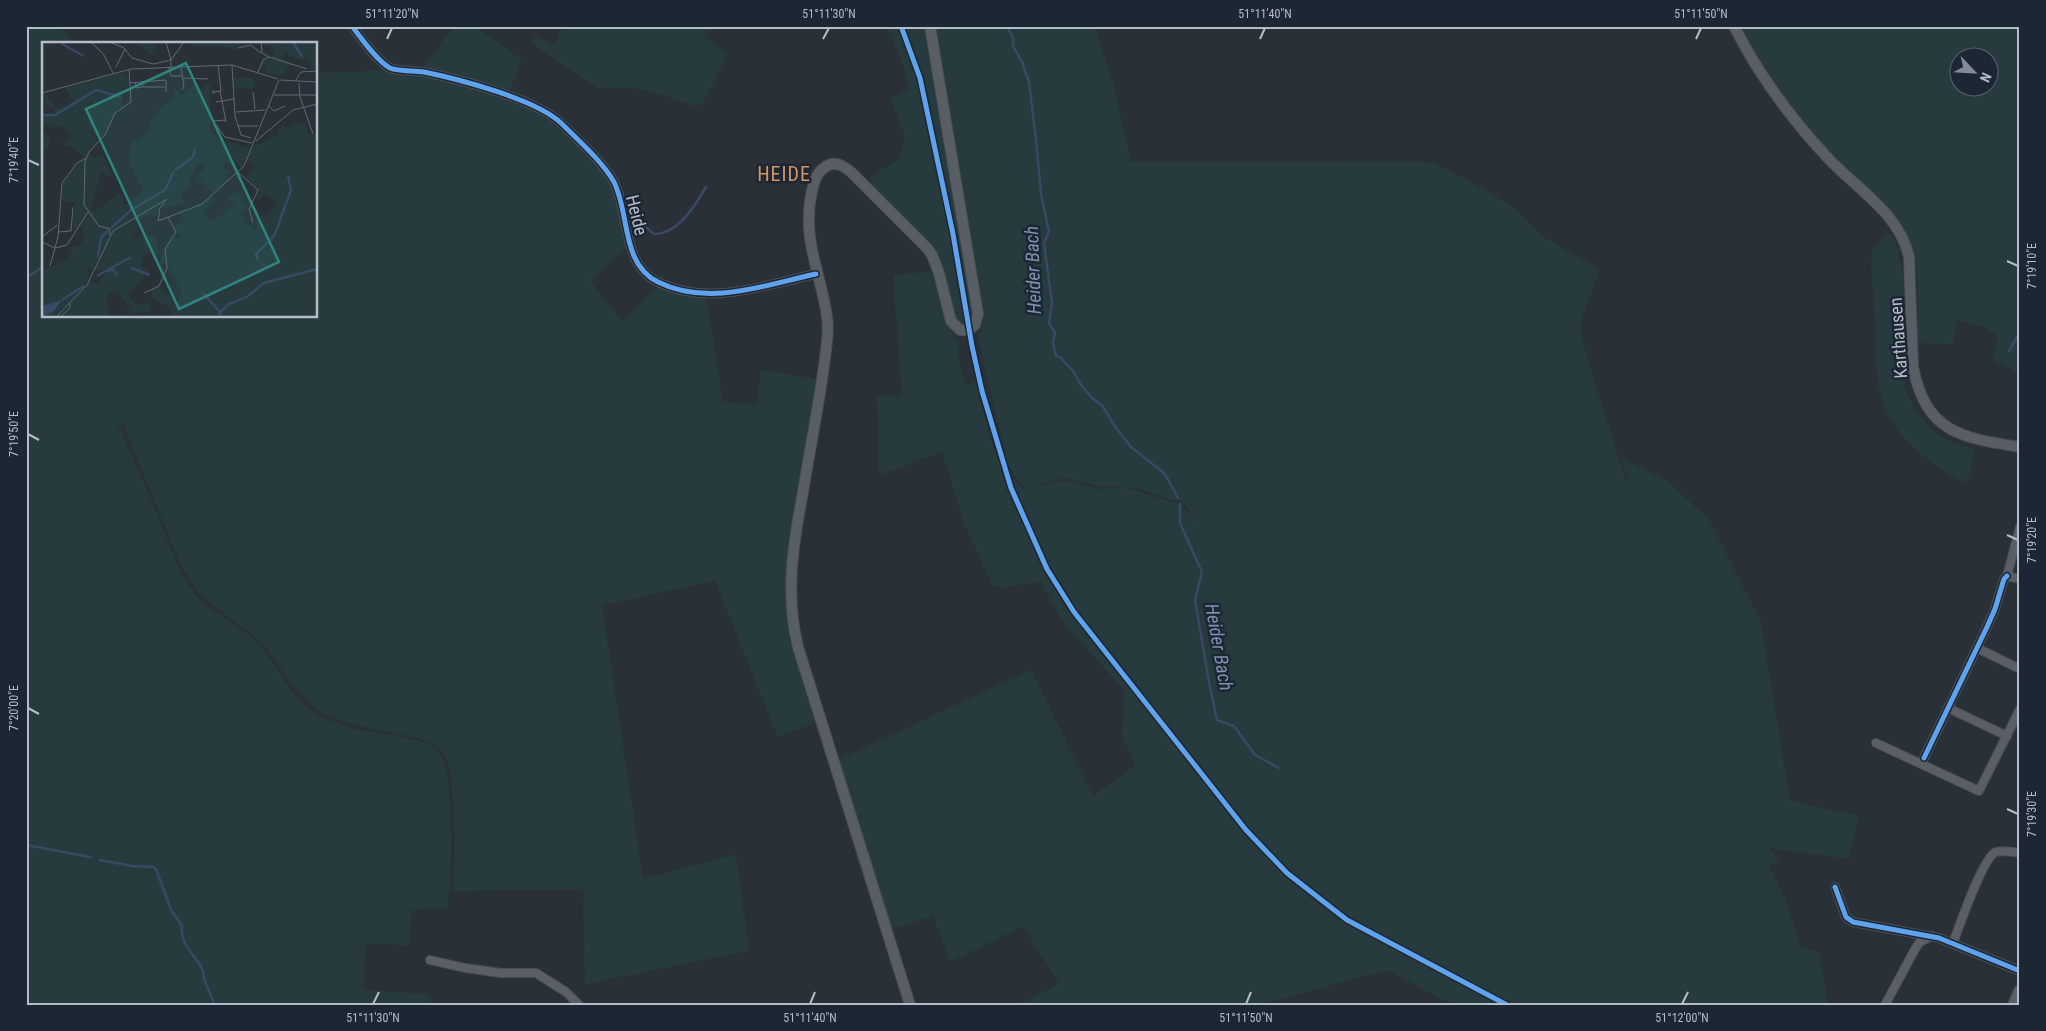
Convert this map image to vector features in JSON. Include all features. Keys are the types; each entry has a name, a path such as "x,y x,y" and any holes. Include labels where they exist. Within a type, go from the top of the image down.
{"main road":[{"path":"910,1005 805,669 793,624 790,588 792,555 828,341 827,316 816,274 809,231 810,200 817,176 822,169 828,165 840,165 852,172 932,255 936,263 952,324 962,330 971,329 976,323 978,314 930,26"},
{"name":"Karthausen","path":"1734,26 1771,87 1795,121 1827,158 1883,209 1898,228 1908,250 1911,280 1913,367 1916,382 1929,411 1940,422 1961,435 2020,447"},
{"path":"2014,1005 2020,991"}],"street":[{"name":"Heide","path":"352,26 378,57 391,68 421,71 458,80 527,103 559,121 590,153 614,182 622,205 631,252 641,267 656,281 674,289 706,295 731,292 816,274"},
{"path":"1924,758 1995,609 2004,579 2007,576 2020,528"},
{"path":"2007,576 2020,579"},
{"path":"1977,648 2020,669"},
{"path":"1948,708 2007,736"},
{"path":"1876,743 1979,792 2020,709"},
{"path":"1952,943 1990,856 1997,852 2020,853"},
{"path":"1835,887 1846,917 1853,922 1932,936 2020,971"},
{"path":"1885,1005 1915,949 1920,942 1932,936"},
{"path":"430,960 502,974 533,972 566,992 579,1005"}],"green space":[{"path":"26,26 59,26 74,42 42,42 42,318 318,318 318,73 387,70 457,81 507,98 549,116 573,137 612,182 628,247 590,280 622,322 659,284 706,296 723,402 758,404 760,370 818,379 787,577 817,722 778,737 715,581 602,605 643,879 736,854 749,951 585,984 583,889 453,891 455,847 451,774 447,759 440,749 435,744 418,738 359,726 332,718 316,709 293,687 264,644 198,593 178,559 123,423 118,425 154,506 174,557 188,585 201,601 252,638 299,700 316,714 359,730 413,739 432,746 438,751 444,763 448,780 450,802 451,851 448,908 411,910 410,946 366,943 363,990 426,994 435,1005 26,1005"},
{"path":"454,26 475,26 522,60 509,92 421,70"},
{"path":"563,26 715,26 704,37 728,54 704,101 697,107 649,91 626,88 600,89 531,43 536,35 553,45"},
{"path":"886,26 929,26 955,180 962,251 973,309 969,322 966,323 960,322 954,314 943,272 874,188 870,177 899,159 905,135 891,99 909,88 900,56"},
{"path":"930,26 1096,26 1113,82 1131,162 1410,161 1434,163 1484,189 1514,208 1541,235 1600,270 1581,320 1581,337 1626,482 1629,482 1621,458 1668,481 1709,520 1761,622 1790,801 1859,816 1849,859 1769,848 1780,863 1768,864 1787,903 1800,946 1819,953 1828,1005 1453,1005 1387,970 1259,1005 1016,1005 1059,984 1023,926 950,962 933,916 891,929 838,760 1031,670 1093,796 1136,765 1122,735 1125,691 1062,621 1041,581 1002,588 993,586 964,523 942,452 879,475 877,396 902,395 893,275 934,271 949,329 960,341 958,351 965,386 976,382 989,435 1015,505 1045,571 1047,569 1049,571 1008,471 1019,485 1030,490 1047,483 1072,481 1099,489 1124,488 1137,491 1181,505 1208,530 1182,502 1137,488 1099,486 1072,479 1059,479 1046,482 1031,489 1019,482 1012,472 1008,464 978,337 984,319"},
{"path":"1736,26 2020,26 2020,371 2015,371 1992,360 1998,337 1990,330 1973,323 1957,321 1953,344 1918,343 1918,278 1908,243 1798,120"},
{"path":"1887,232 1893,237 1898,250 1904,282 1905,390 1918,414 1936,434 1953,443 1975,450 1967,484 1939,467 1913,447 1893,423 1880,393 1876,366 1871,252"}],"waterway":[{"name":"Heider Bach","path":"1007,26 1013,38 1013,46 1022,62 1029,82 1041,194 1049,232 1044,243 1052,303 1049,323 1055,333 1053,343 1056,356 1060,357 1073,371 1081,385 1092,398 1102,405 1131,447 1165,474 1178,498"},
{"path":"646,227 654,234 663,233 671,229 685,218 706,187"},
{"path":"26,278 42,267"},
{"path":"2009,351 2020,332"},
{"name":"Heider Bach","path":"1180,504 1180,523 1202,572 1195,600 1217,720 1234,726 1255,755 1279,768"},
{"path":"26,845 90,857"},
{"path":"100,860 156,869 171,910 182,926 183,940 203,971 204,979 214,1005"}],"cycle path":[{"path":"352,26 375,55 390,68 424,72 496,91 534,106 561,123 597,159 614,182 619,195 632,251 646,274 658,282 677,289 697,293 737,292 816,274"},
{"path":"901,26 920,78 953,234 972,346 982,391 1011,488 1047,569 1074,612 1246,830 1287,873 1347,920 1507,1005"},
{"path":"1924,758 1987,627 1995,609 2004,579 2007,576"},
{"path":"1835,887 1846,917 1853,922 1939,938 2020,971"}],"district":[{"name":"HEIDE","path":"784,174"}]}
